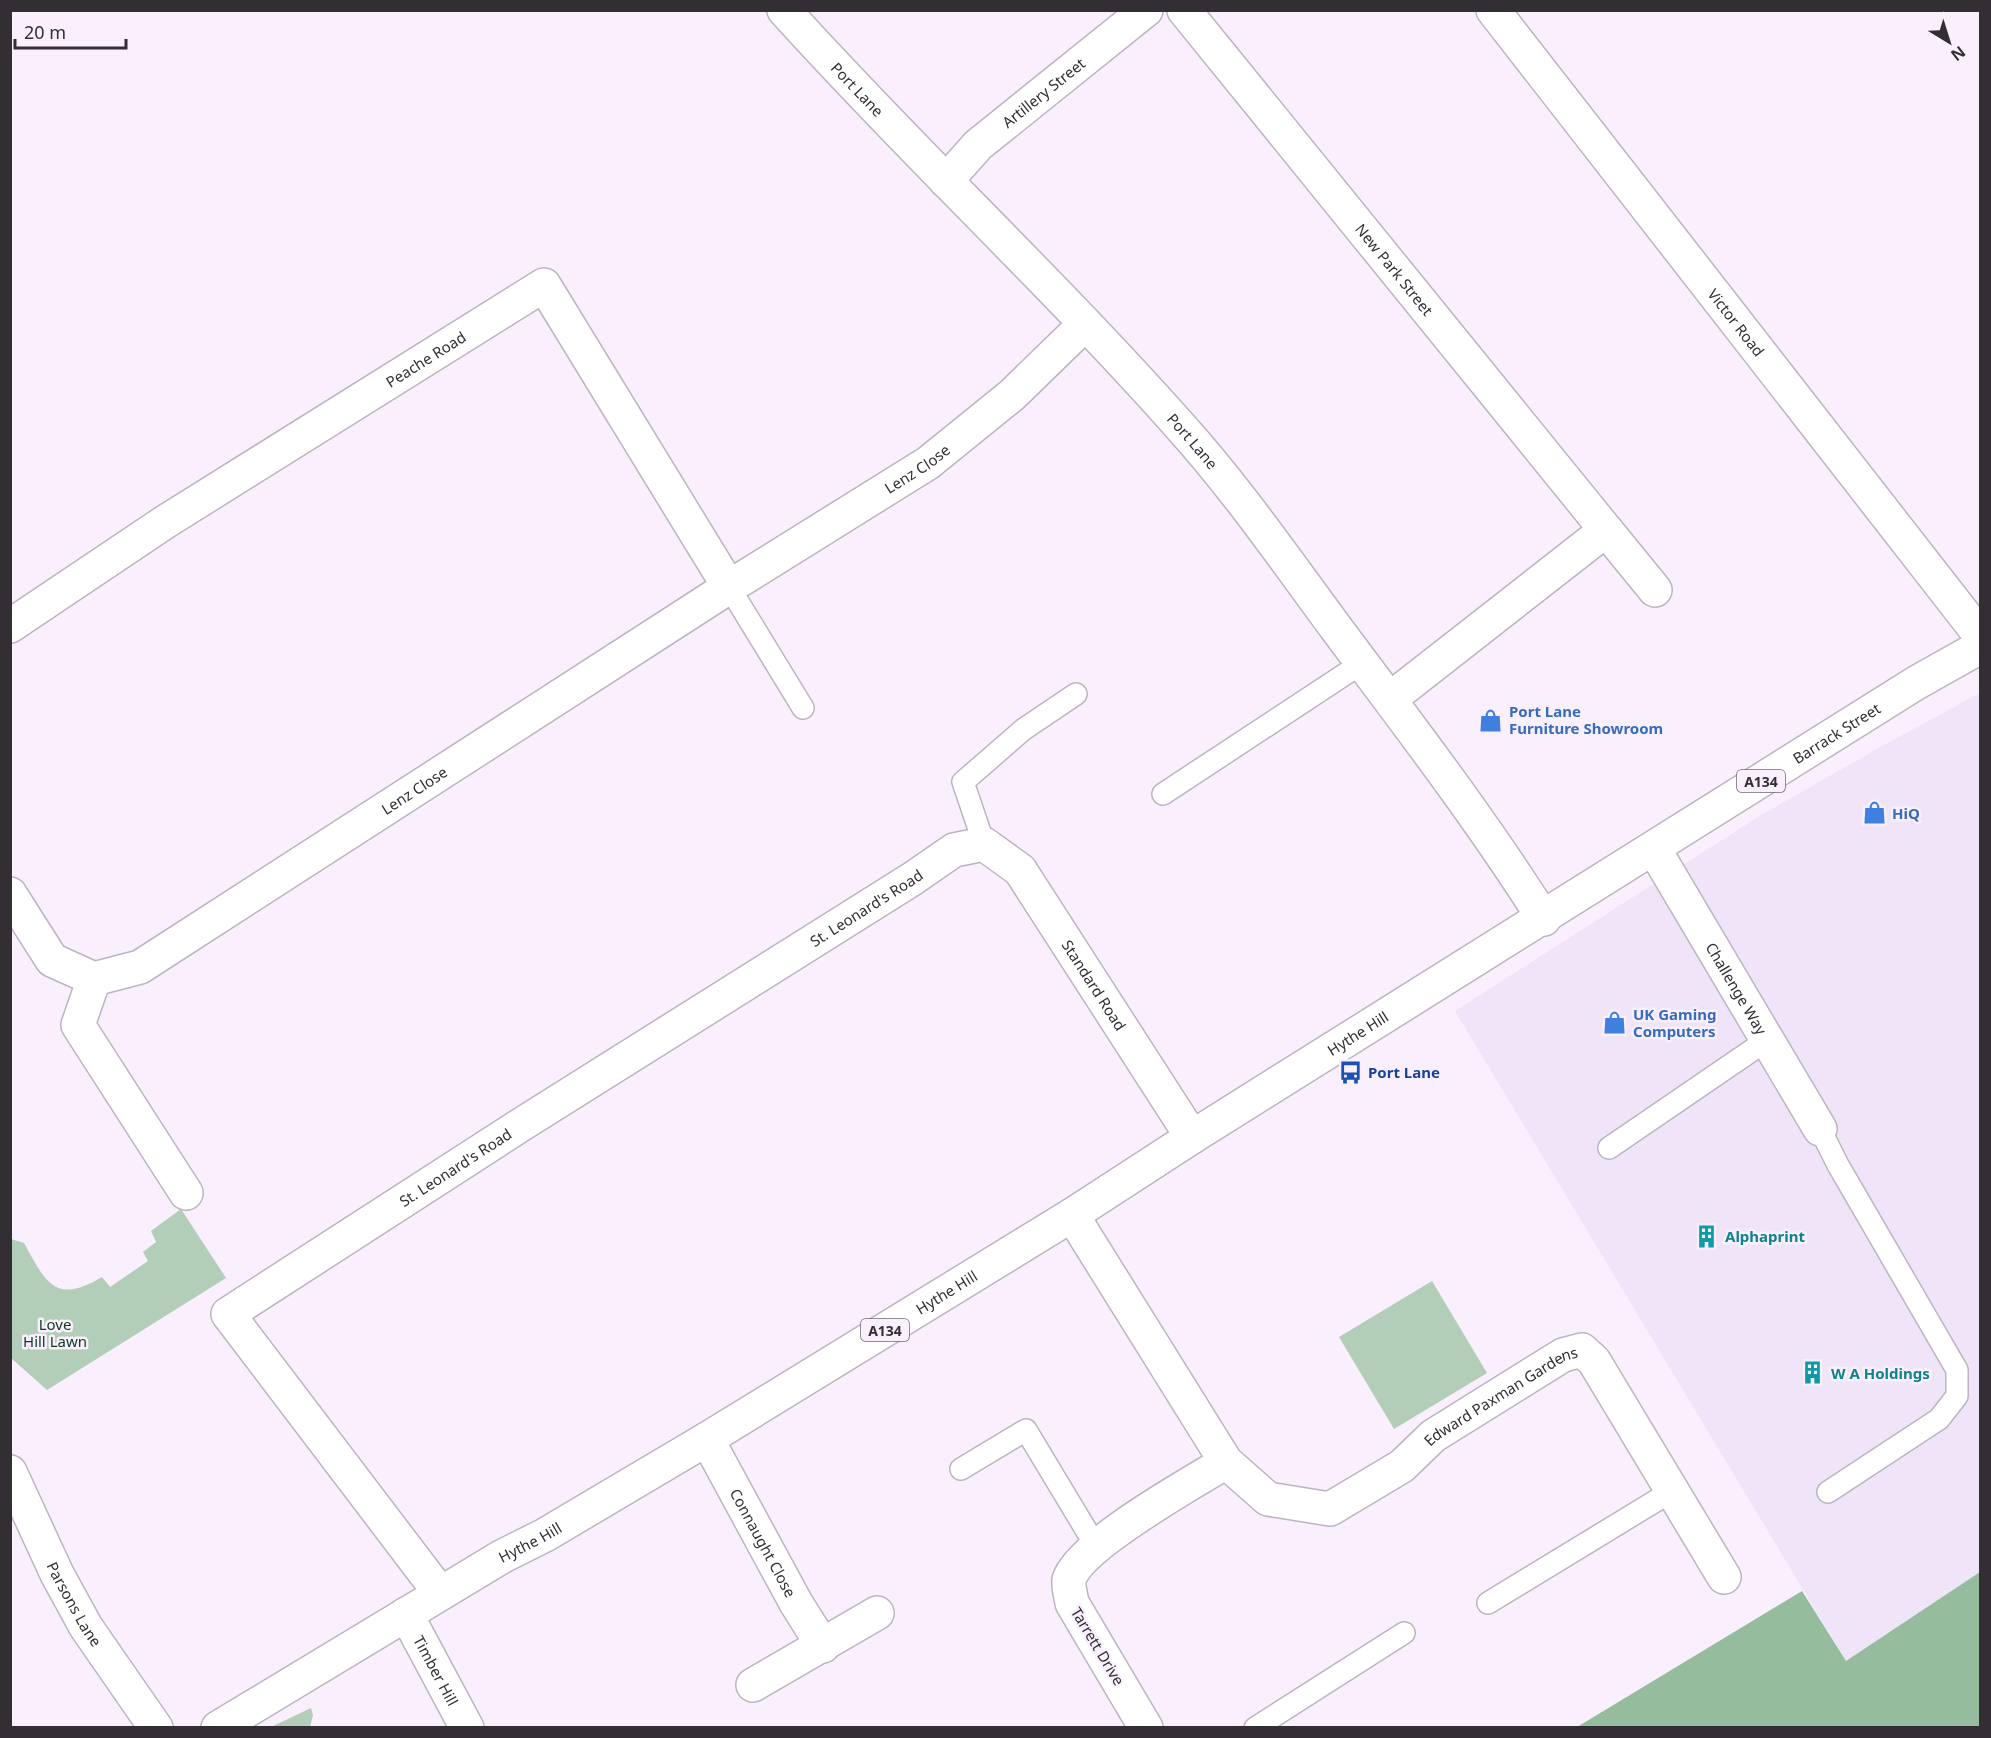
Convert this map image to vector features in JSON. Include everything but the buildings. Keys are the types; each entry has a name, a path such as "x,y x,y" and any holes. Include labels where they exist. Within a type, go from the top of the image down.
{"street":[{"name":"Port Lane","path":"784,10 1181,427 1236,494 1390,699 1514,872 1544,918"},
{"name":"Artillery Street","path":"946,181 978,145 1146,10"},
{"name":"New Park Street","path":"1184,10 1655,590"},
{"name":"Victor Road","path":"1492,10 1980,634"},
{"name":"Peache Road","path":"10,626 165,522 544,285 729,587"},
{"name":"Lenz Close","path":"94,979 140,967 729,587 928,463 1012,395 1085,324"},
{"path":"1390,699 1606,530"},
{"name":"Barrack Street","path":"1544,918 1916,683 1980,647"},
{"name":"Standard Road","path":"984,844 1020,870 1192,1137"},
{"name":"St. Leonard's Road","path":"440,1593 228,1314 509,1132 912,879 954,850 984,844"},
{"name":"Challenge Way","path":"1654,849 1820,1129"},
{"path":"10,894 52,960 94,979 78,1025 186,1193"},
{"name":"Hythe Hill","path":"218,1728 440,1593 707,1439 1072,1215 1192,1137 1544,918"},
{"name":"Edward Paxman Gardens","path":"1072,1215 1226,1462 1268,1499 1330,1509 1402,1466 1433,1436 1488,1401 1563,1355 1582,1350 1594,1361 1724,1577"},
{"name":"Connaught Close","path":"707,1439 796,1603 823,1646"},
{"name":"Tarrett Drive","path":"1146,1728 1072,1603 1069,1581 1081,1559 1166,1499 1226,1462"},
{"name":"Parsons Lane","path":"10,1472 57,1574 86,1627 156,1728"},
{"path":"753,1685 877,1613"},
{"name":"Timber Hill","path":"406,1614 467,1728"}],"lane":[{"path":"729,587 803,708"},
{"path":"1163,794 1362,663"},
{"path":"984,844 963,782 1024,729 1076,694"},
{"path":"1609,1148 1767,1040"},
{"path":"1820,1129 1855,1195 1957,1370 1957,1396 1939,1419 1828,1492"},
{"path":"961,1469 1026,1430 1097,1548"},
{"path":"1488,1603 1672,1491"},
{"path":"1255,1728 1404,1633"}],"shaded area":[{"path":"1980,693 1980,1572 1846,1661 1455,1011 1758,817"}],"green space":[{"name":"Love Hill Lawn","path":"181,1209 226,1278 47,1390 11,1358 11,1239 24,1243 46,1279 62,1289 73,1289 102,1277 110,1287 148,1261 143,1252 156,1242 151,1231"},
{"path":"1432,1281 1487,1373 1394,1429 1339,1337"},
{"path":"1980,1572 1980,1727 1577,1727 1802,1591 1846,1661"},
{"path":"311,1708 313,1715 310,1727 271,1727"}],"place":[{"name":"Port Lane Furniture Showroom","path":"1491,720"},
{"name":"HiQ","path":"1874,813"},
{"name":"UK Gaming Computers","path":"1615,1023"},
{"name":"Port Lane","path":"1350,1072"},
{"name":"Alphaprint","path":"1707,1236"},
{"name":"W A Holdings","path":"1813,1373"}]}
